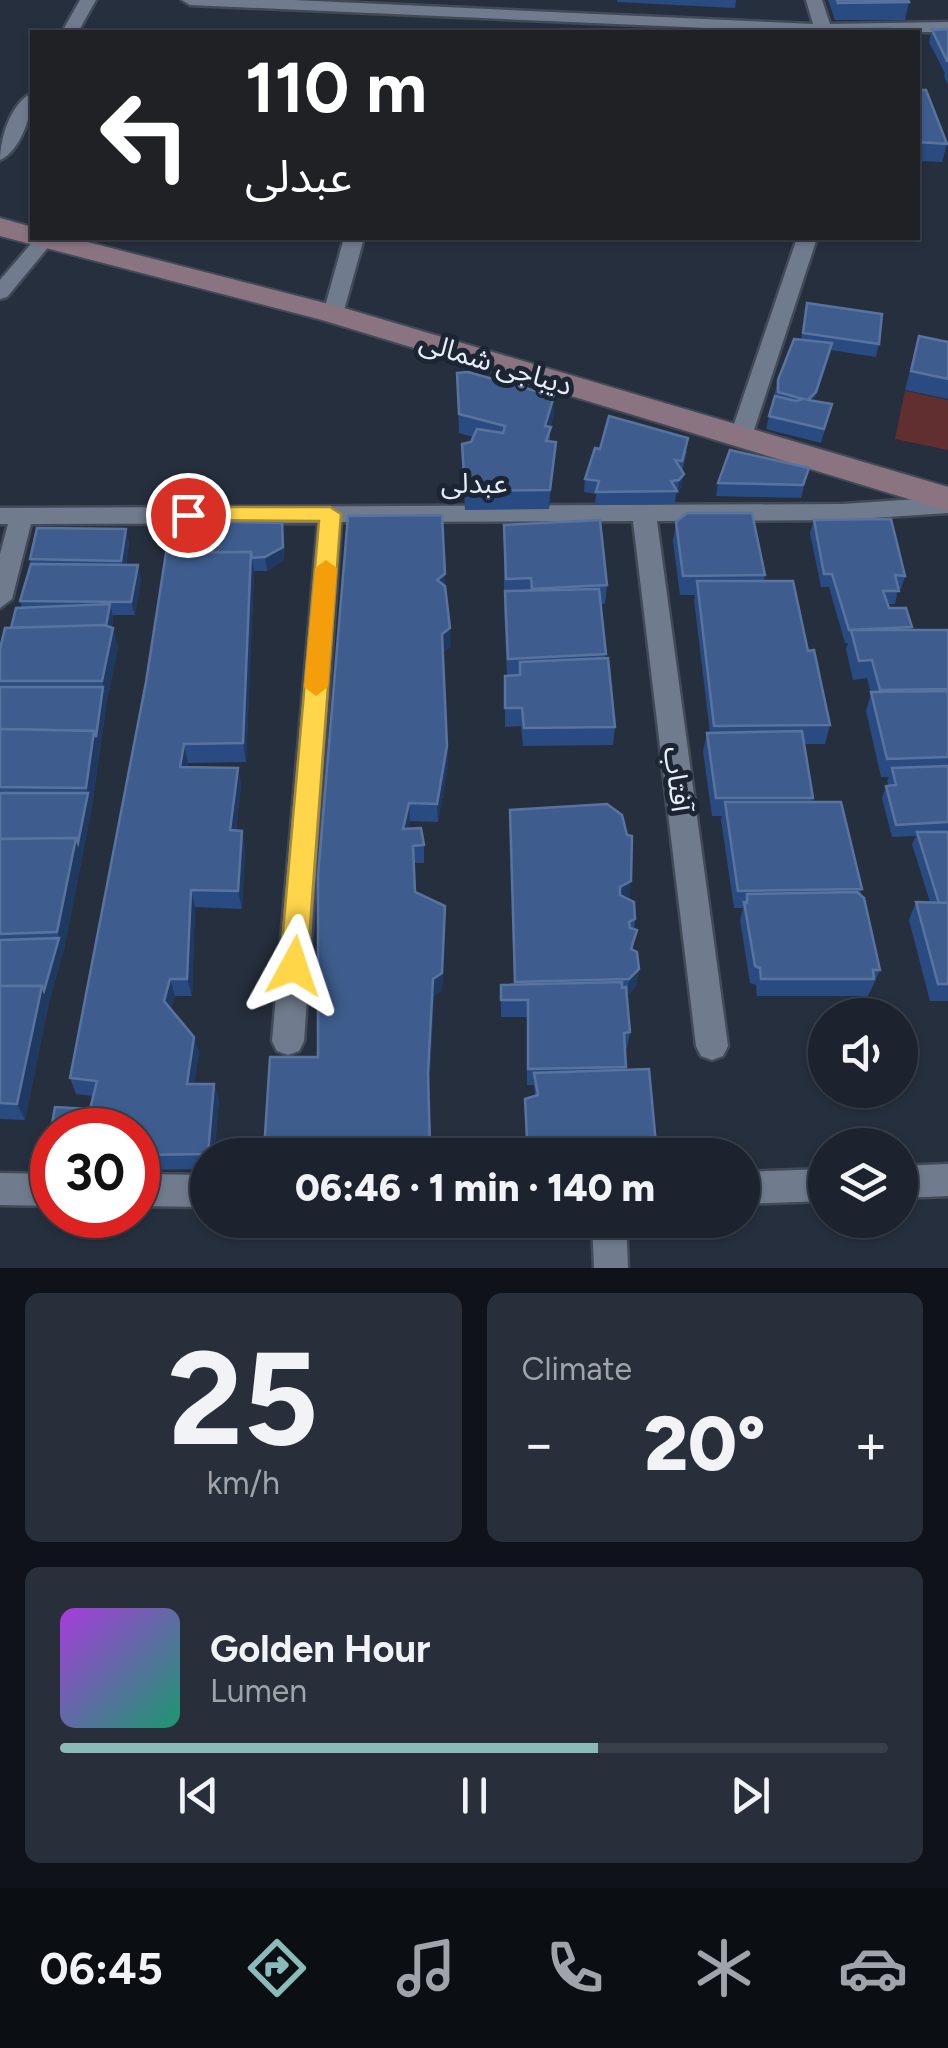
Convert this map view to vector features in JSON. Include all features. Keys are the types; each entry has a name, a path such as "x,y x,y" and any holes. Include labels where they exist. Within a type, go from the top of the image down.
{"main road":[{"path":"0,227 30,235"},
{"name":"دیباجی شمالی","path":"51,240 333,314 855,468 948,502"}],"street":[{"path":"71,30 88,0"},
{"path":"190,0 419,5 808,30"},
{"path":"814,0 824,30"},
{"path":"413,30 419,5"},
{"path":"855,30 948,27"},
{"path":"0,155 30,102"},
{"path":"0,292 41,240"},
{"path":"333,314 353,240"},
{"path":"741,436 806,240"},
{"path":"842,512 858,506 866,494 855,468"},
{"name":"عبدلی","path":"11,516 842,512 948,502"},
{"name":"آفتاب","path":"644,512 712,1046"},
{"path":"288,1042 330,514"},
{"path":"0,599 11,516"},
{"path":"918,1181 948,1180"},
{"path":"760,1187 808,1186"},
{"path":"0,1190 30,1190"},
{"path":"160,1190 190,1191"},
{"path":"609,1238 610,1268"}],"shaded area":[{"path":"905,391 948,400 948,450 895,439"}],"building":[{"path":"837,0 908,0 909,2 838,3"},
{"path":"890,28 891,30 847,30"},
{"path":"948,29 948,61 947,61 932,30"},
{"path":"920,90 926,90 947,144 920,142"},
{"path":"807,303 882,314 879,344 803,333"},
{"path":"919,336 948,342 948,379 911,371"},
{"path":"794,339 832,343 816,392 808,400 832,404 824,429 769,416 775,396 803,399 778,392 778,380"},
{"path":"468,372 554,396 545,426 551,427 546,441 556,442 550,490 465,491 462,444 471,442 477,429 503,433 505,426 459,414 457,373"},
{"path":"609,416 688,438 682,461 675,460 684,474 671,481 677,491 596,492 599,481 585,479 595,448 600,449"},
{"path":"730,450 809,468 803,485 718,483"},
{"path":"687,513 752,513 765,575 683,576 676,522"},
{"path":"442,515 445,574 437,580 445,586 450,628 442,634 447,746 437,804 409,803 403,829 421,828 424,845 413,846 415,892 445,906 442,973 433,979 428,1074 430,1138 265,1138 270,1057 318,1057 318,876 348,516"},
{"path":"891,519 905,576 895,575 899,591 883,591 889,608 906,608 912,627 849,630 832,574 824,574 814,520"},
{"path":"600,520 607,585 532,589 531,578 506,579 504,525"},
{"path":"169,521 282,523 283,547 265,557 252,558 251,552 167,553"},
{"path":"37,528 126,529 121,561 30,559"},
{"path":"251,552 243,743 184,744 180,767 238,768 230,830 242,831 238,891 191,890 187,979 170,979 164,1001 194,1037 187,1084 214,1084 209,1138 190,1138 190,1154 160,1155 160,1108 90,1108 97,1081 70,1078 146,682 166,553"},
{"path":"31,564 138,565 131,602 20,601"},
{"path":"697,581 793,581 808,651 814,650 830,725 714,726"},
{"path":"599,589 606,654 508,659 505,591"},
{"path":"110,604 106,626 11,628 16,608"},
{"path":"5,628 113,628 102,681 0,681 0,649"},
{"path":"851,630 948,630 948,689 880,690 872,660 859,661"},
{"path":"608,658 615,727 524,728 522,708 505,708 505,676 520,675 520,662"},
{"path":"0,687 103,687 96,737 94,731 0,729"},
{"path":"948,691 948,757 887,759 871,692"},
{"path":"0,729 94,731 86,788 0,787"},
{"path":"802,731 813,798 716,798 707,733"},
{"path":"948,766 948,822 896,825 886,786 896,785 892,768"},
{"path":"0,793 88,793 78,843 76,838 0,839"},
{"path":"725,802 841,802 862,889 738,891"},
{"path":"607,804 622,815 627,835 632,836 631,881 620,887 620,895 634,902 635,919 629,922 630,928 637,930 631,949 637,952 639,969 629,979 515,982 510,810"},
{"path":"917,832 948,832 948,903 939,903"},
{"path":"76,838 57,932 0,934 0,839"},
{"path":"857,892 864,898 880,970 873,970 874,979 761,979 760,968 755,966 744,902 747,903 747,894"},
{"path":"916,902 948,903 948,984 938,984"},
{"path":"59,938 44,991 42,986 0,986 0,940"},
{"path":"622,982 622,988 626,987 630,1032 624,1033 626,1067 528,1069 528,1000 501,1000 501,985"},
{"path":"0,986 42,986 17,1104 0,1103"},
{"path":"649,1069 655,1138 527,1138 525,1099 538,1095 534,1073"}],"slow traffic":[{"path":"316,687 326,568"}],"route":[{"path":"188,515 330,514 294,966"}]}
